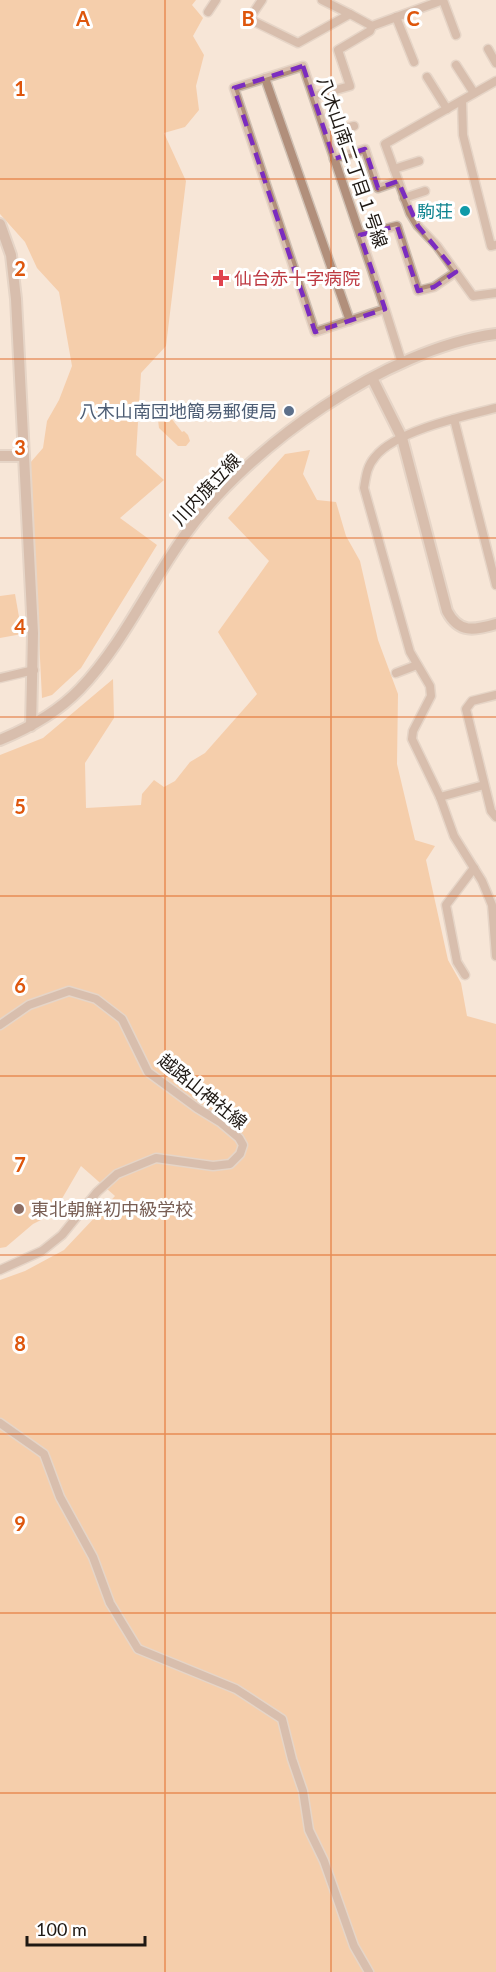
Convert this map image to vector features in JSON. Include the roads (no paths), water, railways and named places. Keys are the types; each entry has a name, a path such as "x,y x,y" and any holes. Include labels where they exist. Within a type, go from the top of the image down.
{"street":[{"path":"208,12 216,0"},
{"path":"262,0 249,19 298,43 350,14"},
{"path":"322,0 372,26"},
{"path":"314,96 351,86 338,50 370,31 372,26 438,1 456,35"},
{"path":"396,17 414,62"},
{"path":"488,49 496,63"},
{"path":"456,65 474,93"},
{"name":"八木山南二丁目１号線","path":"385,309 315,332 234,88 303,66 314,96 385,309 402,363"},
{"path":"427,77 447,109"},
{"path":"265,78 350,321"},
{"path":"496,81 385,144 410,213 418,226 437,246 473,296 496,293"},
{"path":"462,101 463,135 470,166 490,246 496,245"},
{"path":"326,133 354,126"},
{"path":"334,159 365,149 378,188 398,182"},
{"path":"394,169 419,161"},
{"path":"404,198 425,191"},
{"path":"0,224 11,255 14,278 34,670 31,726"},
{"path":"360,235 397,226 418,291 434,287 456,272"},
{"name":"川内旗立線","path":"0,740 31,726 78,691 94,674 185,534 228,486 272,446 314,413 402,363 456,343 496,334"},
{"path":"372,378 402,438 447,611 452,621 466,629 478,629 496,624"},
{"path":"496,408 454,419 402,438 376,455 369,465 364,488 410,652 430,686 430,696 413,731 412,739 440,796 454,836 482,881 492,905 496,956"},
{"path":"454,419 496,585"},
{"path":"0,456 23,456"},
{"path":"396,673 417,664"},
{"path":"0,678 34,670"},
{"path":"496,695 472,701 466,709 491,811 496,817"},
{"path":"440,796 484,785"},
{"path":"465,975 457,962 446,905 474,868"},
{"name":"越路山神社線","path":"0,1024 29,1005 69,991 96,999 122,1018 148,1072 196,1108 220,1122 239,1138 243,1145 240,1154 230,1164 213,1166 156,1158 117,1174 97,1192 62,1235 42,1251 0,1270"},
{"path":"0,1423 44,1454 60,1497 93,1557 110,1603 138,1649 236,1689 282,1719 303,1791 309,1830 324,1861 354,1946 369,1972"}],"place":[{"name":"駒荘","path":"465,211"},
{"name":"仙台赤十字病院","path":"221,278"},
{"name":"八木山南団地簡易郵便局","path":"289,411"},
{"name":"東北朝鮮初中級学校","path":"19,1209"}]}
